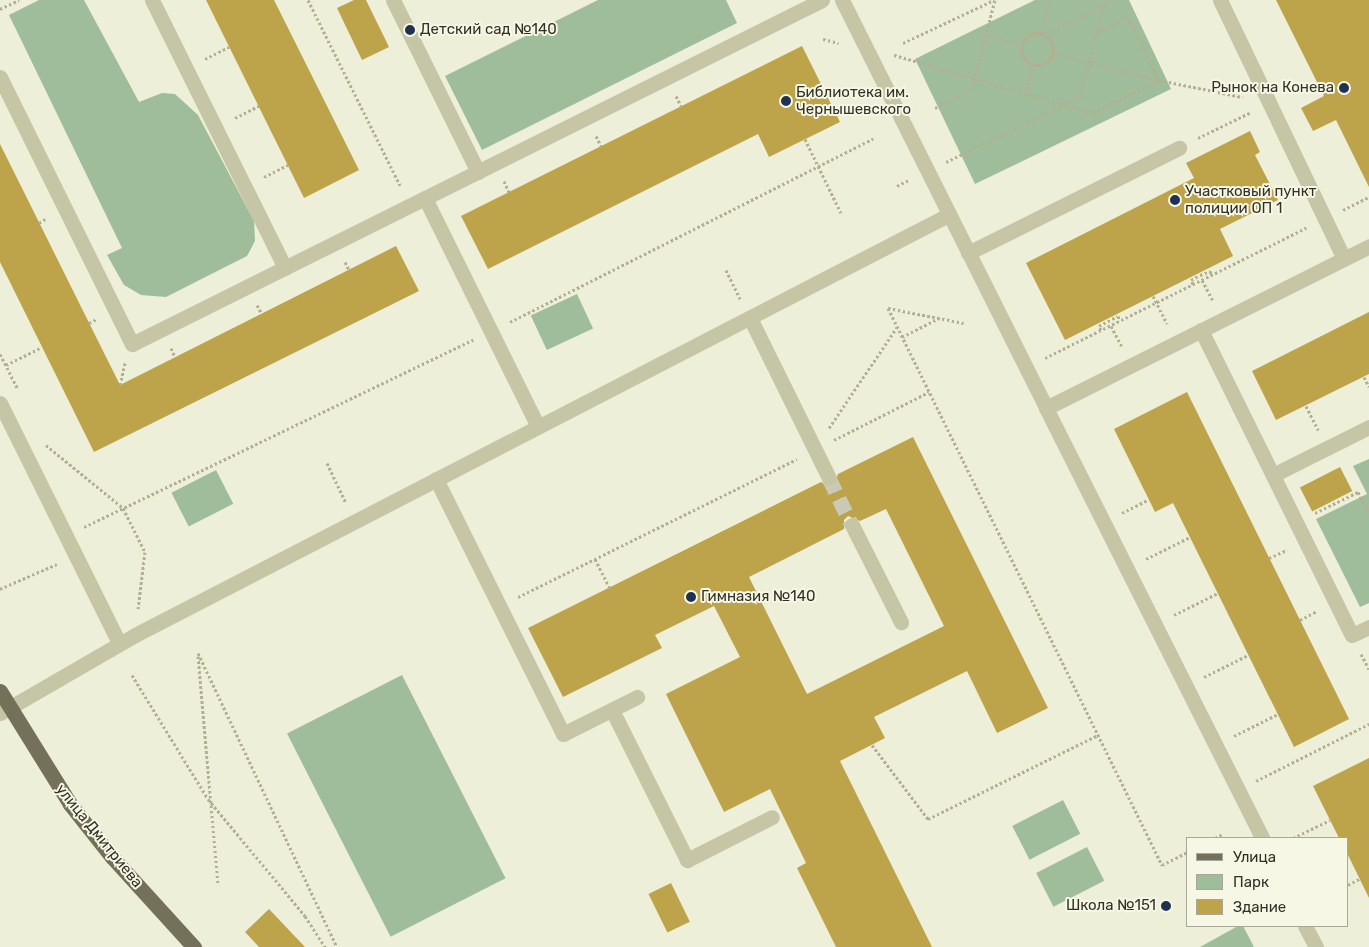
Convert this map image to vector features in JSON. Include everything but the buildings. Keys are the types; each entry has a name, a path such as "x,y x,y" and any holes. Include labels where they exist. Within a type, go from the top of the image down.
{"main road":[{"name":"улица Дмитриева","path":"0,691 5,710 70,804 112,857 194,947"}],"street":[{"path":"152,0 285,268"},
{"path":"393,0 478,172"},
{"path":"0,77 132,344 478,172 803,4 822,0"},
{"path":"842,0 928,171 948,215 1261,837"},
{"path":"1220,0 1344,259"},
{"path":"968,253 1179,148"},
{"path":"424,198 538,427"},
{"path":"5,710 119,643 948,215"},
{"path":"1046,408 1369,246"},
{"path":"750,318 829,478"},
{"path":"1201,330 1352,635 1369,627"},
{"path":"0,403 119,643"},
{"path":"1273,475 1369,427"},
{"path":"436,479 563,734 637,697"},
{"path":"852,525 900,622"},
{"path":"612,710 687,860 772,817"},
{"path":"1306,927 1316,947"}],"path":[{"path":"0,9 19,0"},
{"path":"308,0 410,205"},
{"path":"935,108 972,90 995,0"},
{"path":"903,44 995,0"},
{"path":"1042,34 1050,0"},
{"path":"1033,64 1022,54 1021,45 1031,34 1042,34 1105,2 1113,0"},
{"path":"896,186 1080,97 1105,2"},
{"path":"1097,32 1128,17 1159,80"},
{"path":"1033,64 1047,61 1052,52 1052,42 1042,34"},
{"path":"986,35 1021,45"},
{"path":"823,39 868,51 910,57 975,80 1093,113 1159,80"},
{"path":"203,60 229,47"},
{"path":"1052,52 1159,80 1269,102"},
{"path":"1026,94 1033,64"},
{"path":"1179,148 1269,102"},
{"path":"233,119 259,106"},
{"path":"805,140 841,213"},
{"path":"262,178 288,165"},
{"path":"1044,358 1369,197"},
{"path":"726,270 750,318"},
{"path":"1193,284 1191,280 1200,274 1210,271 1212,275"},
{"path":"1153,296 1156,302"},
{"path":"964,323 888,308 1162,865 1186,853"},
{"path":"1101,330 1099,326 1108,320 1118,316 1120,321"},
{"path":"902,337 939,318"},
{"path":"815,450 897,327"},
{"path":"6,365 42,347"},
{"path":"120,385 127,355"},
{"path":"1364,376 1369,387"},
{"path":"516,598 929,392"},
{"path":"1306,406 1320,434"},
{"path":"45,444 123,508 145,552 135,635"},
{"path":"327,463 355,521"},
{"path":"1296,522 1358,492 1369,515"},
{"path":"1122,513 1149,499"},
{"path":"1145,560 1190,537"},
{"path":"0,589 76,555"},
{"path":"595,559 610,588"},
{"path":"1172,615 1218,592"},
{"path":"218,884 208,799 198,653 337,947"},
{"path":"1203,677 1248,654"},
{"path":"132,675 208,799 293,901 325,947"},
{"path":"1233,737 1278,714"},
{"path":"1237,790 1369,724"},
{"path":"872,745 928,819 1098,735"},
{"path":"1295,837 1330,820"},
{"path":"1217,837 1223,834"},
{"path":"1349,884 1359,879"}],"green space":[{"path":"39,0 84,0 139,102 162,93 175,94 198,115 254,221 255,241 247,256 166,297 141,295 124,285 107,255 122,248 9,15"},
{"path":"598,0 726,0 737,23 482,150 445,76"},
{"path":"1035,0 1129,0 1171,89 975,184 915,59"},
{"path":"577,294 593,328 547,350 531,316"},
{"path":"1369,459 1369,603 1360,607 1316,519 1367,494 1353,466"},
{"path":"216,470 233,504 189,527 171,493"},
{"path":"402,675 506,878 391,937 287,734"},
{"path":"1063,800 1080,834 1029,860 1012,826"},
{"path":"1087,847 1104,881 1053,907 1036,873"},
{"path":"1236,927 1244,927 1254,947 1200,947"}],"tunnel":[{"path":"829,478 852,525"}],"place":[{"name":"Детский сад №140","path":"410,30"},
{"name":"Рынок на Конева","path":"1344,88"},
{"name":"Библиотека им. Чернышевского","path":"786,101"},
{"name":"Участковый пункт полиции ОП 1","path":"1175,200"},
{"name":"Гимназия №140","path":"691,597"},
{"name":"Школа №151","path":"1166,906"}]}
